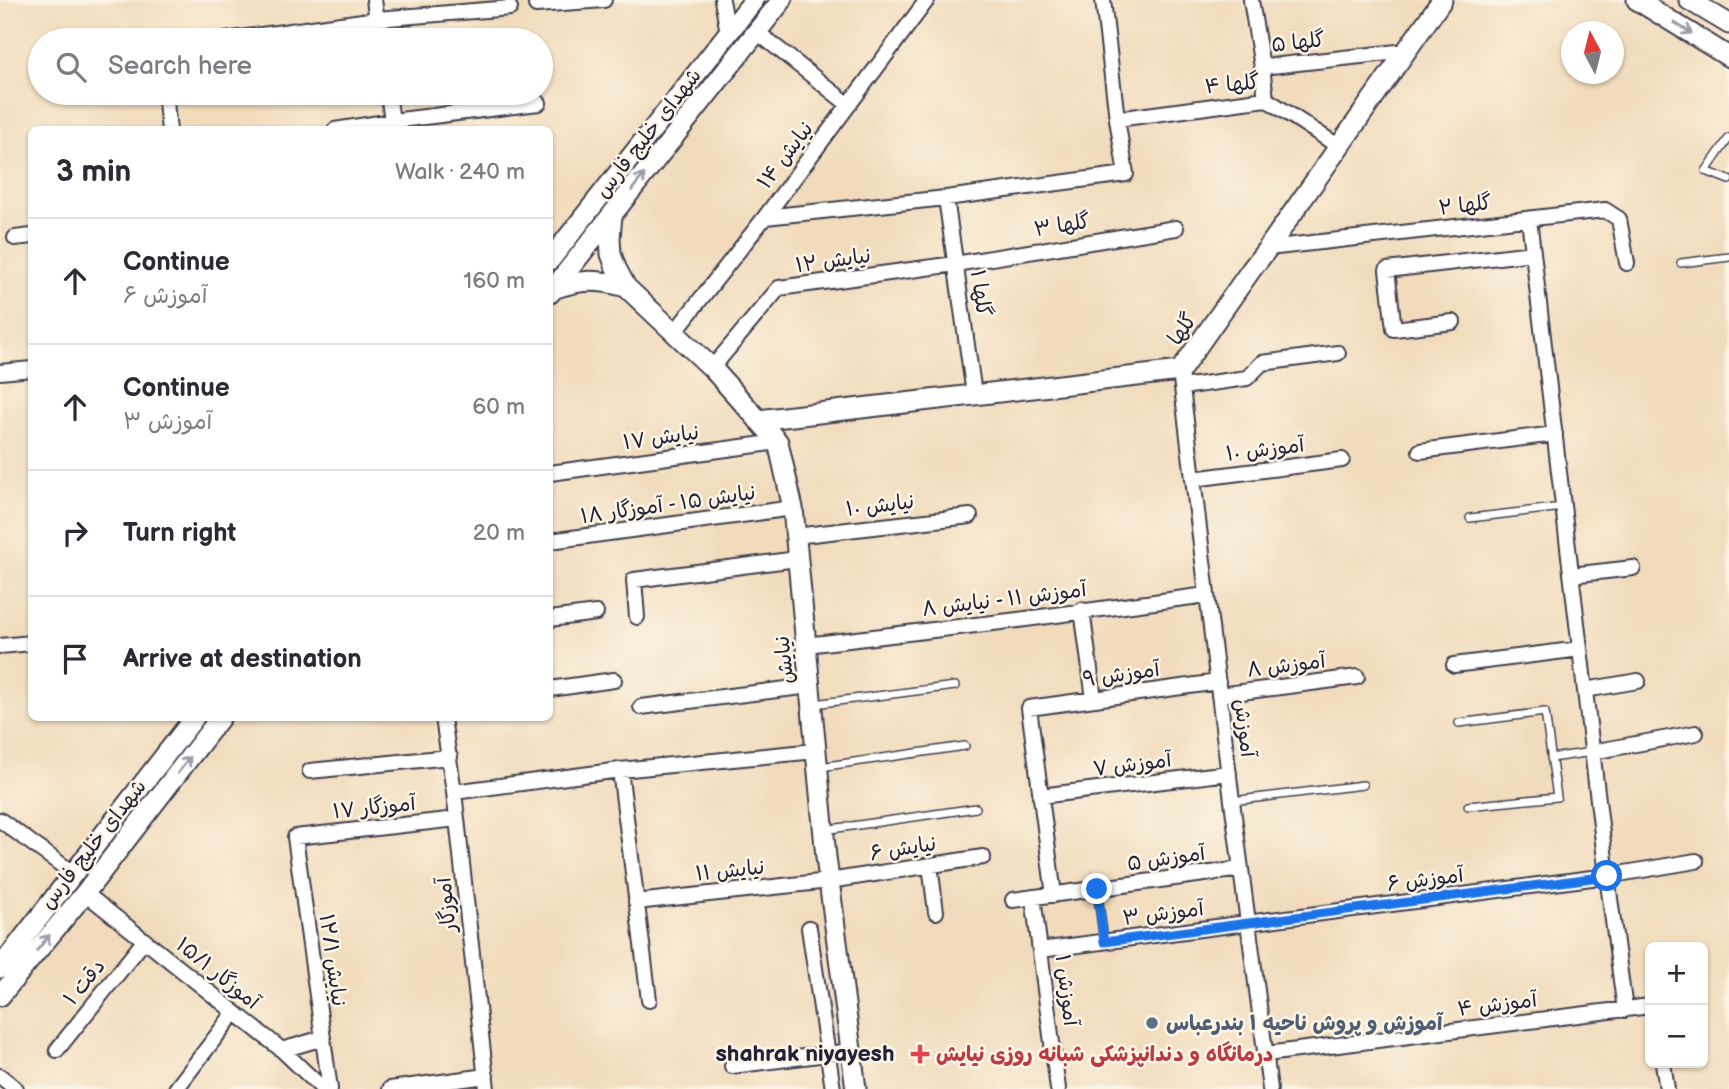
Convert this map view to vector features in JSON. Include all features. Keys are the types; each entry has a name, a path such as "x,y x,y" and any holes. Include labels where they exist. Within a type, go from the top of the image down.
{"street":[{"path":"374,0 378,28"},
{"path":"536,5 604,0"},
{"path":"722,0 728,33"},
{"name":"شهدای خلیج فارس","path":"553,256 754,0"},
{"name":"شهدای خلیج فارس","path":"553,289 782,0"},
{"name":"نیایش ۱۴","path":"674,333 765,217 927,0"},
{"path":"765,217 946,198 1126,174 1103,0"},
{"name":"گلها ۵","path":"1251,0 1262,67 1406,51"},
{"name":"گلها","path":"758,420 974,394 1181,379 1251,270 1442,0"},
{"path":"1637,0 1729,57"},
{"path":"1689,0 1729,24"},
{"path":"312,28 377,19 510,8"},
{"path":"757,32 849,105"},
{"path":"1262,67 1266,99"},
{"name":"گلها ۴","path":"1117,119 1266,99 1338,146"},
{"path":"166,105 169,126"},
{"path":"390,105 393,125 526,105"},
{"name":"گلها ۱","path":"946,198 974,394"},
{"name":"گلها ۲","path":"1268,248 1605,209 1619,219 1627,263"},
{"name":"نیایش","path":"612,215 611,254 626,287 712,369 778,442 793,508 829,881 856,1089"},
{"path":"1529,219 1625,1010"},
{"name":"گلها ۳","path":"956,264 1176,228"},
{"path":"15,238 28,236"},
{"path":"1453,322 1394,329 1387,270 1533,253"},
{"name":"نیایش ۱۲","path":"712,369 779,288 956,264"},
{"path":"553,290 580,281 594,280 626,287"},
{"path":"1181,379 1247,378 1262,363 1338,353"},
{"path":"0,372 28,369"},
{"name":"آموزش","path":"1181,379 1270,1089"},
{"path":"1420,451 1555,434"},
{"name":"نیایش ۱۷","path":"553,472 778,442"},
{"name":"آموزش ۱۰","path":"1193,479 1342,460"},
{"name":"نیایش ۱۵ - آموزگار ۱۸","path":"553,541 793,508"},
{"name":"نیایش ۱۰","path":"795,536 970,516"},
{"path":"637,617 634,580 797,559"},
{"path":"1571,575 1633,568"},
{"name":"آموزش ۱۱ - نیایش ۸","path":"806,645 1207,595"},
{"path":"1082,610 1094,699"},
{"path":"553,619 596,613"},
{"path":"0,646 28,643"},
{"path":"1454,665 1580,649"},
{"name":"آموزش ۸","path":"1219,688 1357,677"},
{"path":"553,689 614,680"},
{"path":"1585,690 1638,681"},
{"name":"آموزش ۹","path":"1040,796 1029,708 1094,699 1219,688"},
{"path":"641,707 811,695"},
{"name":"شهدای خلیج فارس","path":"0,968 192,721"},
{"name":"شهدای خلیج فارس","path":"0,996 85,893 218,721"},
{"name":"آموزگار","path":"444,721 450,757 486,1083"},
{"path":"1592,752 1696,733"},
{"path":"310,771 450,757"},
{"path":"454,792 620,770 817,759"},
{"path":"620,770 649,1000"},
{"name":"آموزش ۷","path":"1040,796 1229,773"},
{"path":"1040,796 1054,895"},
{"name":"آموزگار ۱۷","path":"295,837 457,819"},
{"path":"0,820 74,874"},
{"name":"نیایش ۱۲/۱","path":"295,837 330,1089"},
{"name":"نیایش ۶","path":"829,881 983,857"},
{"name":"آموزش ۶","path":"1248,923 1607,876 1696,861"},
{"path":"930,865 936,912"},
{"name":"آموزش ۵","path":"1013,900 1241,869"},
{"name":"نیایش ۱۱","path":"636,902 829,881"},
{"name":"آموزگار ۱۵/۱","path":"85,893 282,1050 323,1089"},
{"name":"آموزش ۱","path":"1033,897 1058,1089"},
{"name":"آموزش ۳","path":"1040,950 1248,923"},
{"path":"809,928 833,1089"},
{"name":"دقت ۱","path":"57,1050 144,941"},
{"name":"آموزش ۴","path":"1266,1054 1645,1007"},
{"path":"176,1089 234,1013"},
{"path":"282,1050 323,1038"},
{"path":"732,1066 851,1051"},
{"path":"1663,1068 1667,1089"},
{"path":"0,1076 16,1089"},
{"path":"390,1089 486,1083"}],"lane":[{"path":"1729,138 1706,170 1729,180"},
{"path":"1681,263 1729,257"},
{"path":"1470,518 1563,507"},
{"path":"811,695 956,686"},
{"path":"1459,723 1545,712 1557,797 1468,806"},
{"path":"817,759 965,746"},
{"path":"1551,758 1592,752"},
{"path":"1232,801 1363,785"},
{"path":"824,830 976,808"},
{"path":"1097,889 1104,942"}],"place":[{"name":"آموزش و پروش ناحیه ۱ بندرعباس","path":"1152,1023"},
{"name":"درمانگاه و دندانپزشکی شبانه روزی نیایش","path":"920,1054"}],"district":[{"name":"shahrak niyayesh","path":"805,1053"}],"route":[{"path":"1097,889 1104,942 1607,876"}]}
